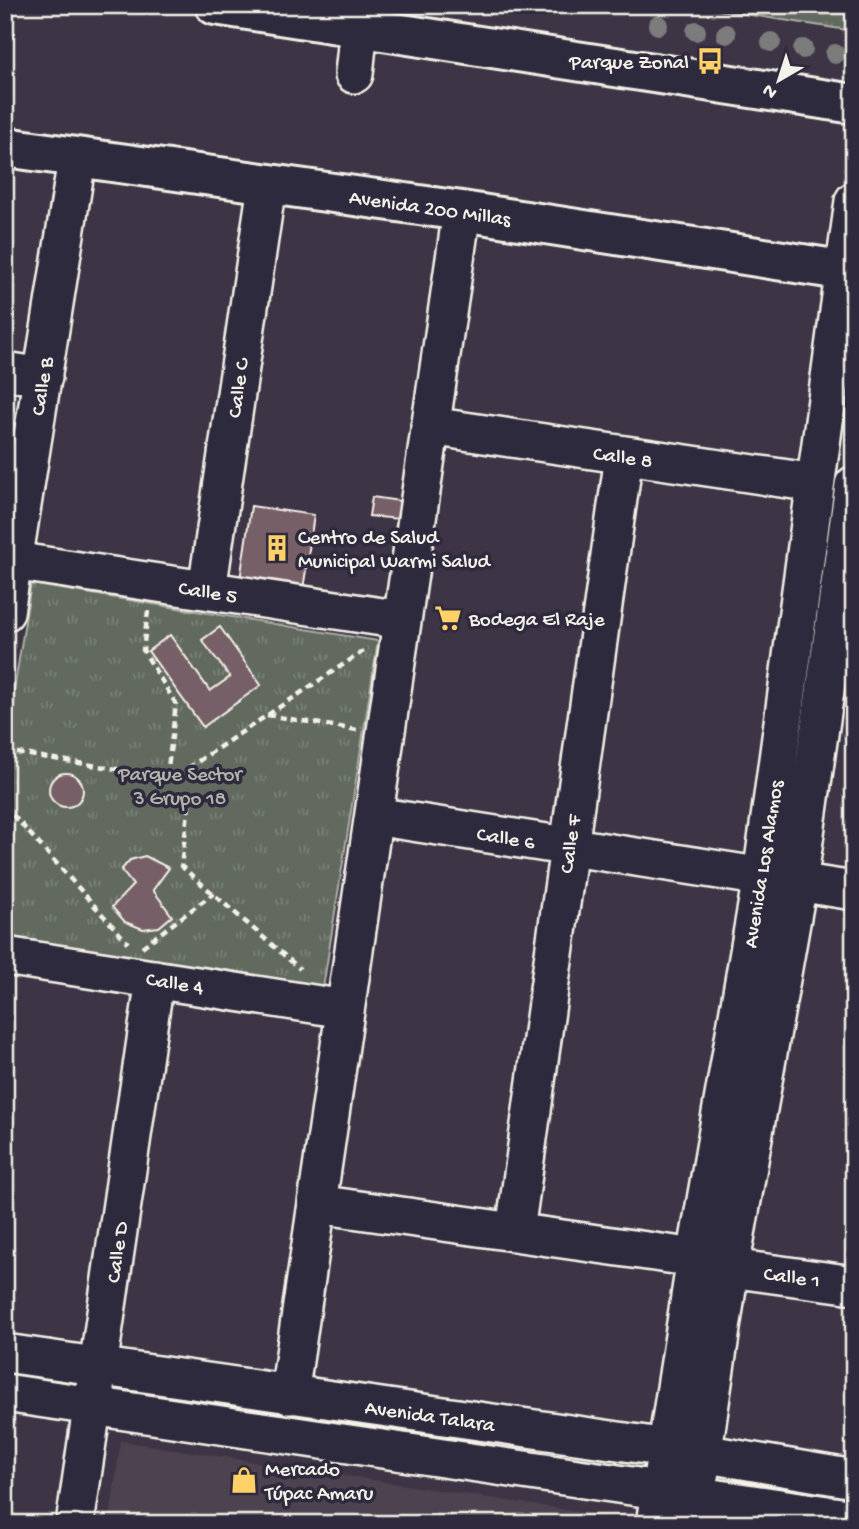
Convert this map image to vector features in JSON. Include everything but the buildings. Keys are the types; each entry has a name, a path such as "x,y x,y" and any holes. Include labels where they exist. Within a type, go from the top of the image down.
{"main road":[{"path":"215,5 854,104"},
{"name":"Avenida 200 Millas","path":"5,147 462,211 849,272"}],"street":[{"path":"354,74 359,27"},
{"name":"Calle B","path":"5,612 77,159"},
{"name":"Calle C","path":"207,590 267,185"},
{"name":"Avenida Los Alamos","path":"695,1510 684,1452 696,1258 762,877 815,483 849,272 854,201"},
{"path":"289,1395 462,211"},
{"path":"5,372 43,377"},
{"name":"Calle 8","path":"430,426 815,483"},
{"name":"Calle F","path":"514,1231 624,456"},
{"name":"Avenida Los Alamos","path":"657,1506 684,1452 730,1268 798,883 854,485"},
{"name":"Calle 5","path":"13,561 402,623"},
{"name":"Calle 6","path":"374,817 854,891"},
{"name":"Calle 4","path":"5,956 345,1009"},
{"name":"Calle D","path":"75,1524 155,979"},
{"path":"317,1204 696,1258"},
{"name":"Calle 1","path":"730,1268 854,1285"},
{"name":"Avenida Talara","path":"5,1353 854,1479"},
{"name":"Avenida Talara","path":"5,1393 93,1406 657,1506 854,1519"}],"path":[{"path":"151,582 143,650 176,704 168,768"},
{"path":"188,768 402,623"},
{"path":"267,715 385,735"},
{"path":"5,751 160,776"},
{"path":"189,805 181,866 305,973"},
{"path":"5,806 136,951 214,892"}],"shaded area":[{"name":"Mercado Túpac Amaru","path":"121,1441 625,1519 624,1524 109,1524"}],"green space":[{"path":"686,5 854,5 854,31"},
{"name":"Parque Sector 3 Grupo 18","path":"31,584 378,641 323,988 5,936 5,747"}],"place":[{"name":"Parque Zonal","path":"710,61"},
{"name":"Centro de Salud Municipal Warmi Salud","path":"277,548"},
{"name":"Bodega El Raje","path":"448,618"},
{"name":"Mercado Túpac Amaru","path":"244,1480"}]}
